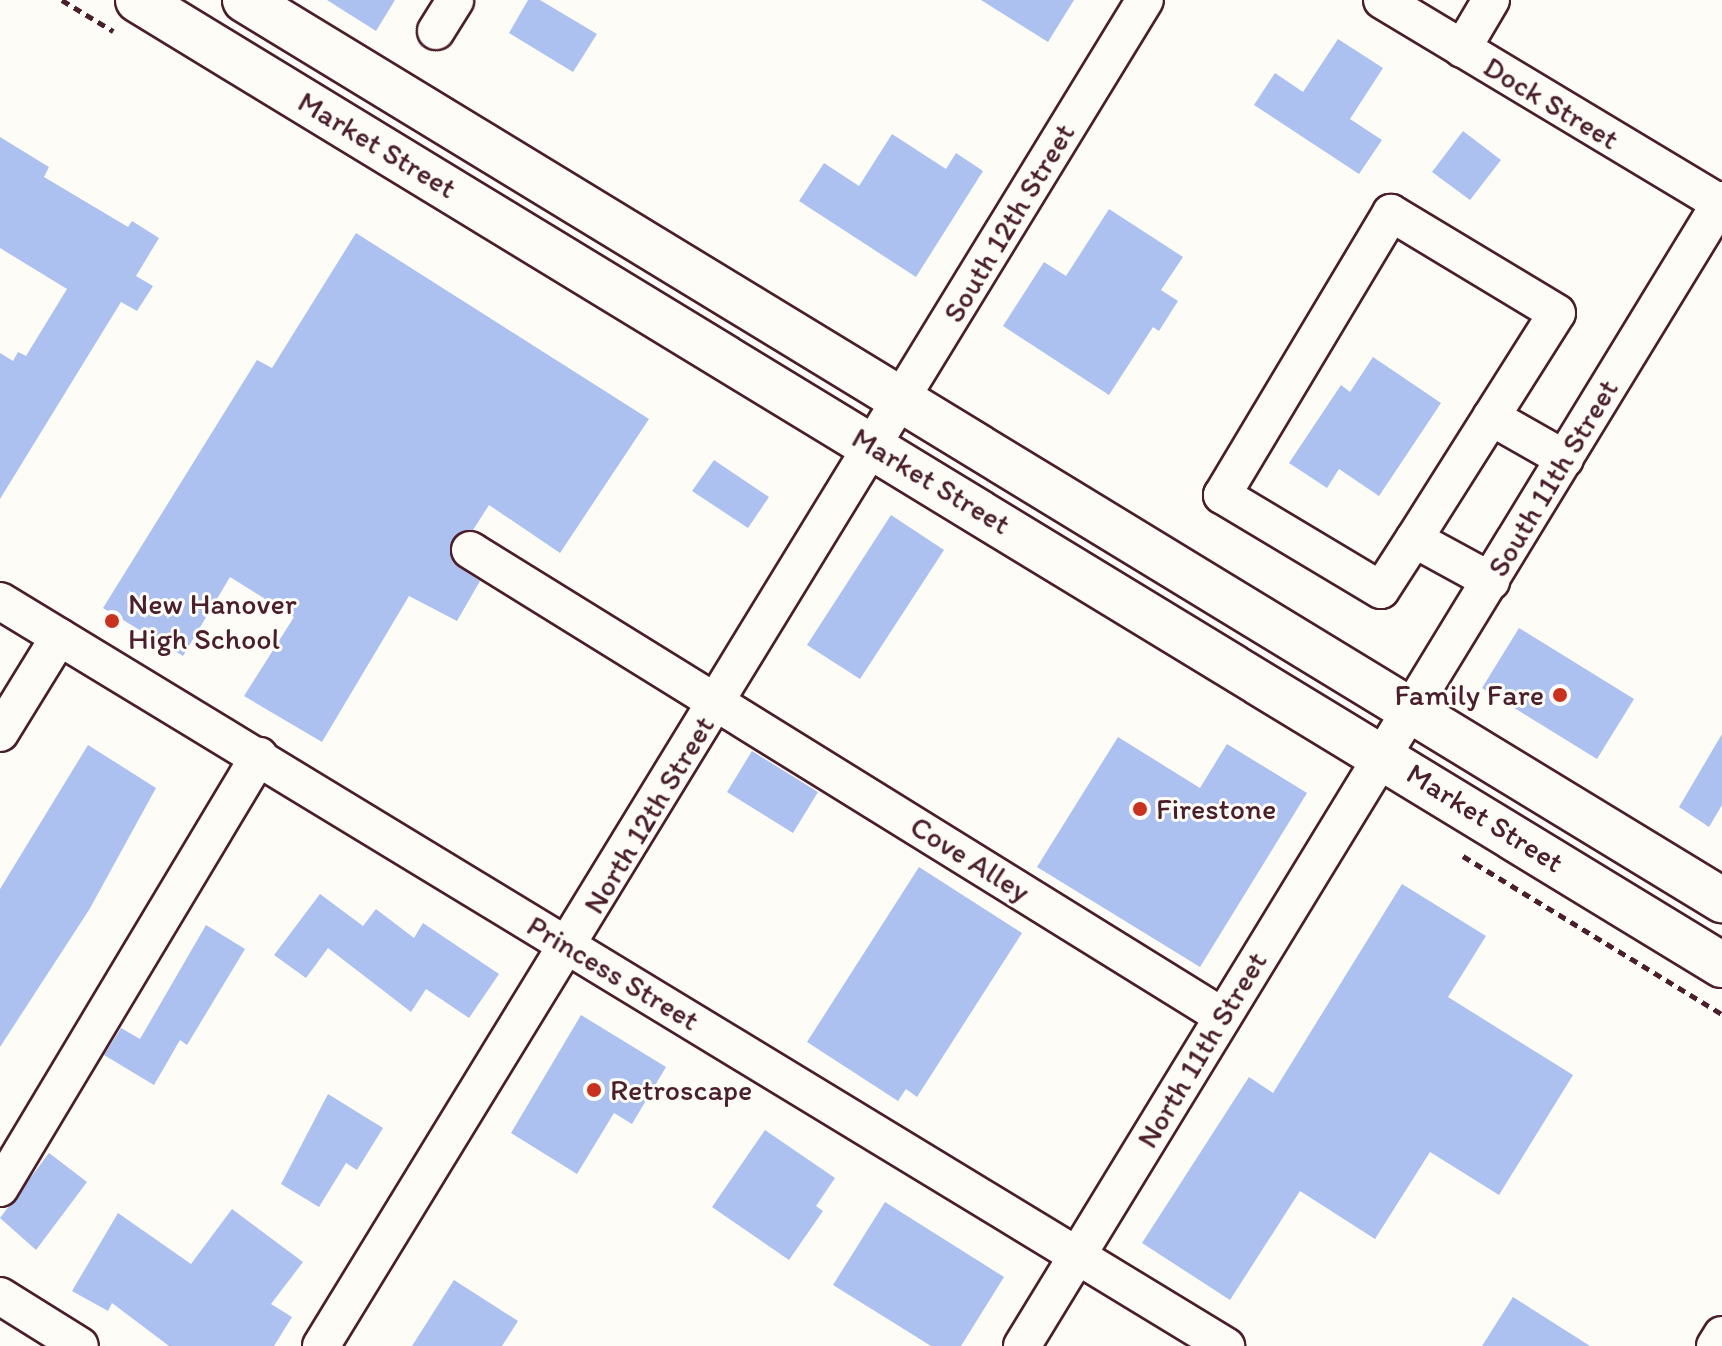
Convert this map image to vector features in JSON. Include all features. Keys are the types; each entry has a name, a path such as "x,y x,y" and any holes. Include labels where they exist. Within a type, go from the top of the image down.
{"main road":[{"name":"Market Street","path":"138,0 1385,755 1722,965"},
{"name":"Market Street","path":"245,0 902,399 1410,713 1722,900"}],"street":[{"path":"436,31 455,0"},
{"name":"South 12th Street","path":"874,447 1145,0"},
{"name":"Dock Street","path":"1382,0 1721,202"},
{"path":"1462,49 1491,0"},
{"name":"South 11th Street","path":"1385,755 1721,202"},
{"path":"1391,213 1557,313 1414,539 1381,590 1222,495 1391,213"},
{"path":"1491,417 1565,459"},
{"name":"North 12th Street","path":"321,1346 874,447"},
{"path":"1414,539 1491,581"},
{"name":"Cove Alley","path":"470,550 1222,1016"},
{"name":"Princess Street","path":"0,601 1226,1346"},
{"path":"0,733 59,637"},
{"name":"North 11th Street","path":"1022,1346 1385,755"},
{"path":"0,1188 259,756"},
{"path":"0,1296 80,1346"},
{"path":"1715,1346 1722,1335"}],"building":[{"path":"327,0 395,0 376,31"},
{"path":"528,0 540,0 597,34 573,72 509,33"},
{"path":"981,0 1074,0 1048,42"},
{"path":"1338,39 1383,68 1350,119 1382,140 1359,174 1254,105 1275,73 1303,92"},
{"path":"1463,131 1501,160 1470,200 1432,172"},
{"path":"892,134 946,169 956,153 983,171 916,277 799,201 824,163 859,186"},
{"path":"0,137 49,167 44,177 128,227 132,221 159,238 136,276 153,286 137,311 121,302 0,499 0,353 13,361 18,352 26,356 67,289 0,248"},
{"path":"1109,209 1183,257 1161,290 1178,301 1159,331 1153,327 1109,395 1003,326 1044,262 1066,276"},
{"path":"356,233 649,419 560,553 489,505 473,530 453,538 453,563 480,581 457,621 409,596 322,742 244,696 294,617 230,577 183,656 103,608 257,360 272,368"},
{"path":"1373,357 1441,403 1379,496 1339,469 1327,488 1289,463 1341,385 1350,392"},
{"path":"714,460 769,497 748,528 692,491"},
{"path":"891,515 944,550 860,679 807,645"},
{"path":"1519,628 1634,699 1597,759 1482,688"},
{"path":"1722,734 1722,805 1709,827 1679,807"},
{"path":"1118,737 1200,788 1227,744 1307,793 1200,967 1037,867"},
{"path":"88,745 156,788 89,910 0,1047 0,889"},
{"path":"752,751 818,792 793,833 727,792"},
{"path":"919,867 1022,933 917,1097 906,1089 898,1101 807,1042"},
{"path":"1402,884 1486,936 1448,997 1573,1075 1499,1195 1430,1152 1375,1239 1300,1191 1230,1300 1142,1243 1249,1077 1273,1093"},
{"path":"320,894 363,926 376,909 414,938 423,923 499,974 469,1018 426,989 411,1012 328,948 306,978 274,955"},
{"path":"206,925 245,949 187,1045 180,1040 154,1085 104,1055 121,1028 140,1039"},
{"name":"Retroscape","path":"581,1015 666,1067 632,1124 614,1113 577,1174 511,1133"},
{"path":"328,1094 383,1128 357,1170 346,1163 319,1207 281,1184"},
{"path":"765,1130 835,1178 816,1206 823,1211 789,1260 712,1207"},
{"path":"49,1153 87,1182 36,1250 0,1218"},
{"path":"885,1202 1004,1277 961,1346 931,1346 833,1285"},
{"path":"232,1209 303,1262 271,1304 292,1317 274,1346 169,1346 112,1303 108,1311 72,1291 118,1213 191,1264"},
{"path":"454,1280 518,1321 502,1346 412,1346"},
{"path":"1513,1297 1590,1346 1482,1346"}],"place":[{"name":"New Hanover High School","path":"112,621"},
{"name":"Family Fare","path":"1560,695"},
{"name":"Firestone","path":"1140,809"},
{"name":"Retroscape","path":"594,1090"}]}
